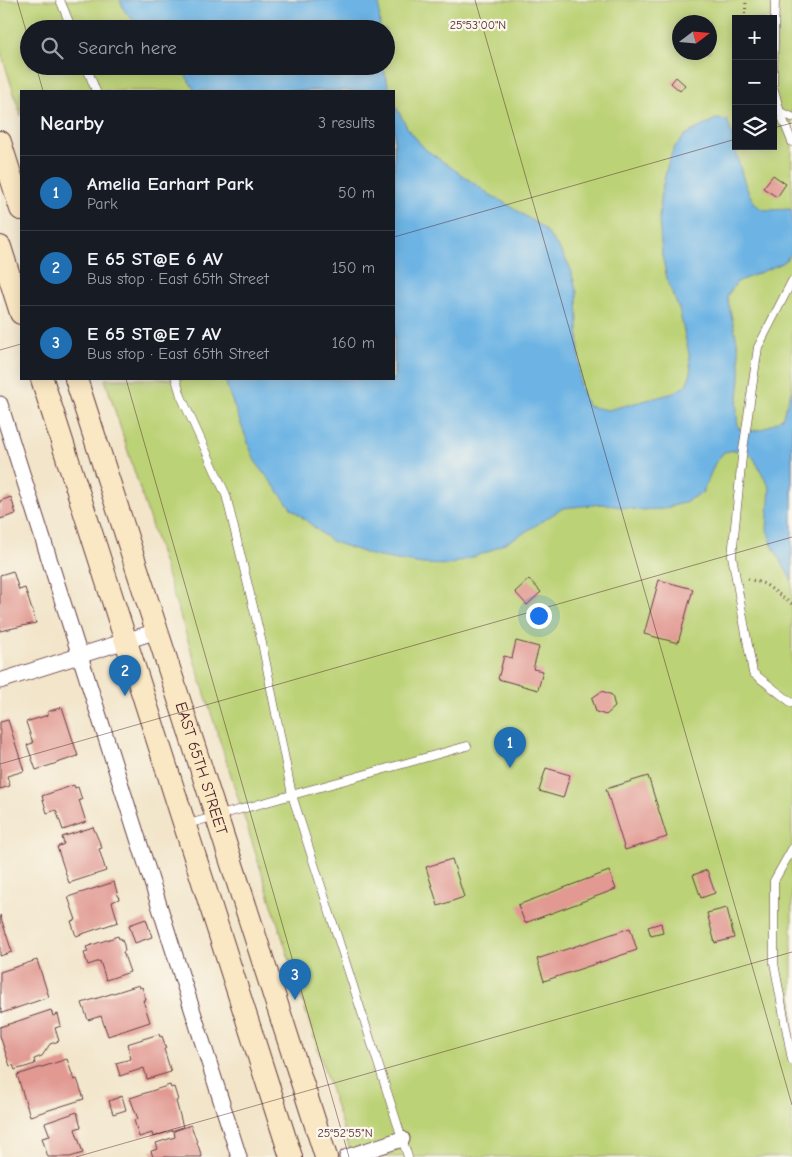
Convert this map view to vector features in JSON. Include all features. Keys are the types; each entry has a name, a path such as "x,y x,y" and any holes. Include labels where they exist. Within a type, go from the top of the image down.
{"main road":[{"path":"0,142 20,206"},
{"path":"0,247 20,310"},
{"name":"EAST 65TH STREET","path":"42,380 291,1157"},
{"name":"EAST 65TH STREET","path":"76,380 326,1157"}],"street":[{"path":"0,404 239,1157"},
{"path":"0,681 157,631"},
{"path":"347,1157 402,1138"}],"lane":[{"path":"60,0 68,20"},
{"path":"774,60 775,0"},
{"path":"90,75 96,90"},
{"path":"777,100 792,142"},
{"path":"780,112 792,117"},
{"path":"792,281 758,348 748,426 742,456 732,556 753,673 792,703"},
{"path":"176,380 181,396 226,495 262,643 292,794 408,1157"},
{"path":"185,825 467,746"},
{"path":"792,849 774,881 774,963 792,1060"}],"path":[{"path":"745,15 746,0"},
{"path":"736,581 746,578 765,584 792,604"}],"green space":[{"path":"0,0 792,0 792,1157 352,1157 105,380 395,380 395,90 20,90 20,113 0,49"}],"water":[{"path":"120,0 379,0 380,20 133,20 125,12"},
{"path":"185,75 386,75 390,90 194,90"},
{"path":"395,105 408,129 425,149 489,194 543,228 559,248 570,267 577,293 580,386 587,406 608,410 674,393 686,385 691,373 689,354 679,309 668,283 662,255 659,219 661,193 668,163 674,148 685,135 716,119 727,120 732,137 732,150 735,150 749,194 755,203 765,210 792,210 792,253 783,263 737,282 727,296 739,355 740,372 737,421 739,429 756,431 782,418 792,389 792,581 772,545 767,529 770,488 752,455 735,450 724,452 715,463 703,492 683,503 662,509 639,510 602,504 563,508 522,534 488,552 449,565 422,564 374,556 331,541 291,508 255,461 225,380 395,380"}],"building":[{"path":"676,77 685,85 680,91 671,83"},
{"path":"773,175 786,184 777,197 763,188"},
{"path":"11,497 16,514 0,519 0,501"},
{"path":"13,571 19,590 25,588 36,623 0,631 0,575"},
{"path":"529,579 541,592 527,605 515,592"},
{"path":"659,580 693,589 678,643 644,634"},
{"path":"516,641 539,647 533,669 543,671 538,690 498,679 504,656 512,658"},
{"path":"602,691 612,695 615,707 606,715 596,712 592,698"},
{"path":"62,707 78,756 36,770 27,745 33,743 26,722 48,715 47,712"},
{"path":"8,720 24,771 7,776 10,786 0,789 0,722"},
{"path":"546,768 570,775 563,798 539,791"},
{"path":"648,776 667,837 625,850 606,789"},
{"path":"74,785 75,788 78,787 82,800 79,800 86,822 63,830 56,810 47,813 42,796"},
{"path":"93,827 102,848 99,849 106,871 69,883 57,847 64,844 62,837"},
{"path":"452,859 464,897 438,906 426,867"},
{"path":"707,870 715,893 701,898 693,875"},
{"path":"609,871 616,889 525,923 518,905"},
{"path":"114,882 119,899 112,902 118,922 76,936 71,921 76,920 68,897"},
{"path":"727,908 734,938 715,943 707,913"},
{"path":"0,915 12,952 0,956"},
{"path":"146,919 152,937 135,943 129,925"},
{"path":"661,923 663,933 651,936 648,927"},
{"path":"630,928 637,950 544,981 537,959"},
{"path":"118,936 124,945 125,951 123,952 130,972 106,980 100,961 88,965 84,953 88,952 86,947"},
{"path":"37,960 49,997 2,1013 0,1007 0,972"},
{"path":"139,985 140,988 142,987 146,1000 143,1000 150,1022 108,1036 101,1016 88,1020 82,1003"},
{"path":"51,1010 53,1016 58,1014 61,1026 55,1028 59,1041 50,1044 42,1056 34,1059 35,1064 15,1070 13,1065 10,1066 0,1036 0,1027"},
{"path":"159,1034 160,1037 162,1036 166,1048 164,1049 171,1072 147,1079 144,1068 120,1076 116,1063 131,1059 127,1044"},
{"path":"67,1059 74,1080 77,1079 84,1099 30,1116 17,1075"},
{"path":"170,1085 171,1088 174,1087 183,1127 153,1137 152,1133 139,1137 134,1120 138,1119 130,1098"},
{"path":"122,1096 126,1110 113,1114 109,1101"},
{"path":"77,1112 81,1127 75,1129 83,1153 70,1157 48,1157 42,1138 50,1136 45,1123"},
{"path":"191,1125 202,1157 153,1157 151,1151 158,1149 156,1143 175,1137 174,1131"}],"place":[{"name":"E 65 ST@E 6 AV","path":"125,696"},
{"name":"Amelia Earhart Park","path":"510,768"},
{"name":"E 65 ST@E 7 AV","path":"295,1000"}]}
